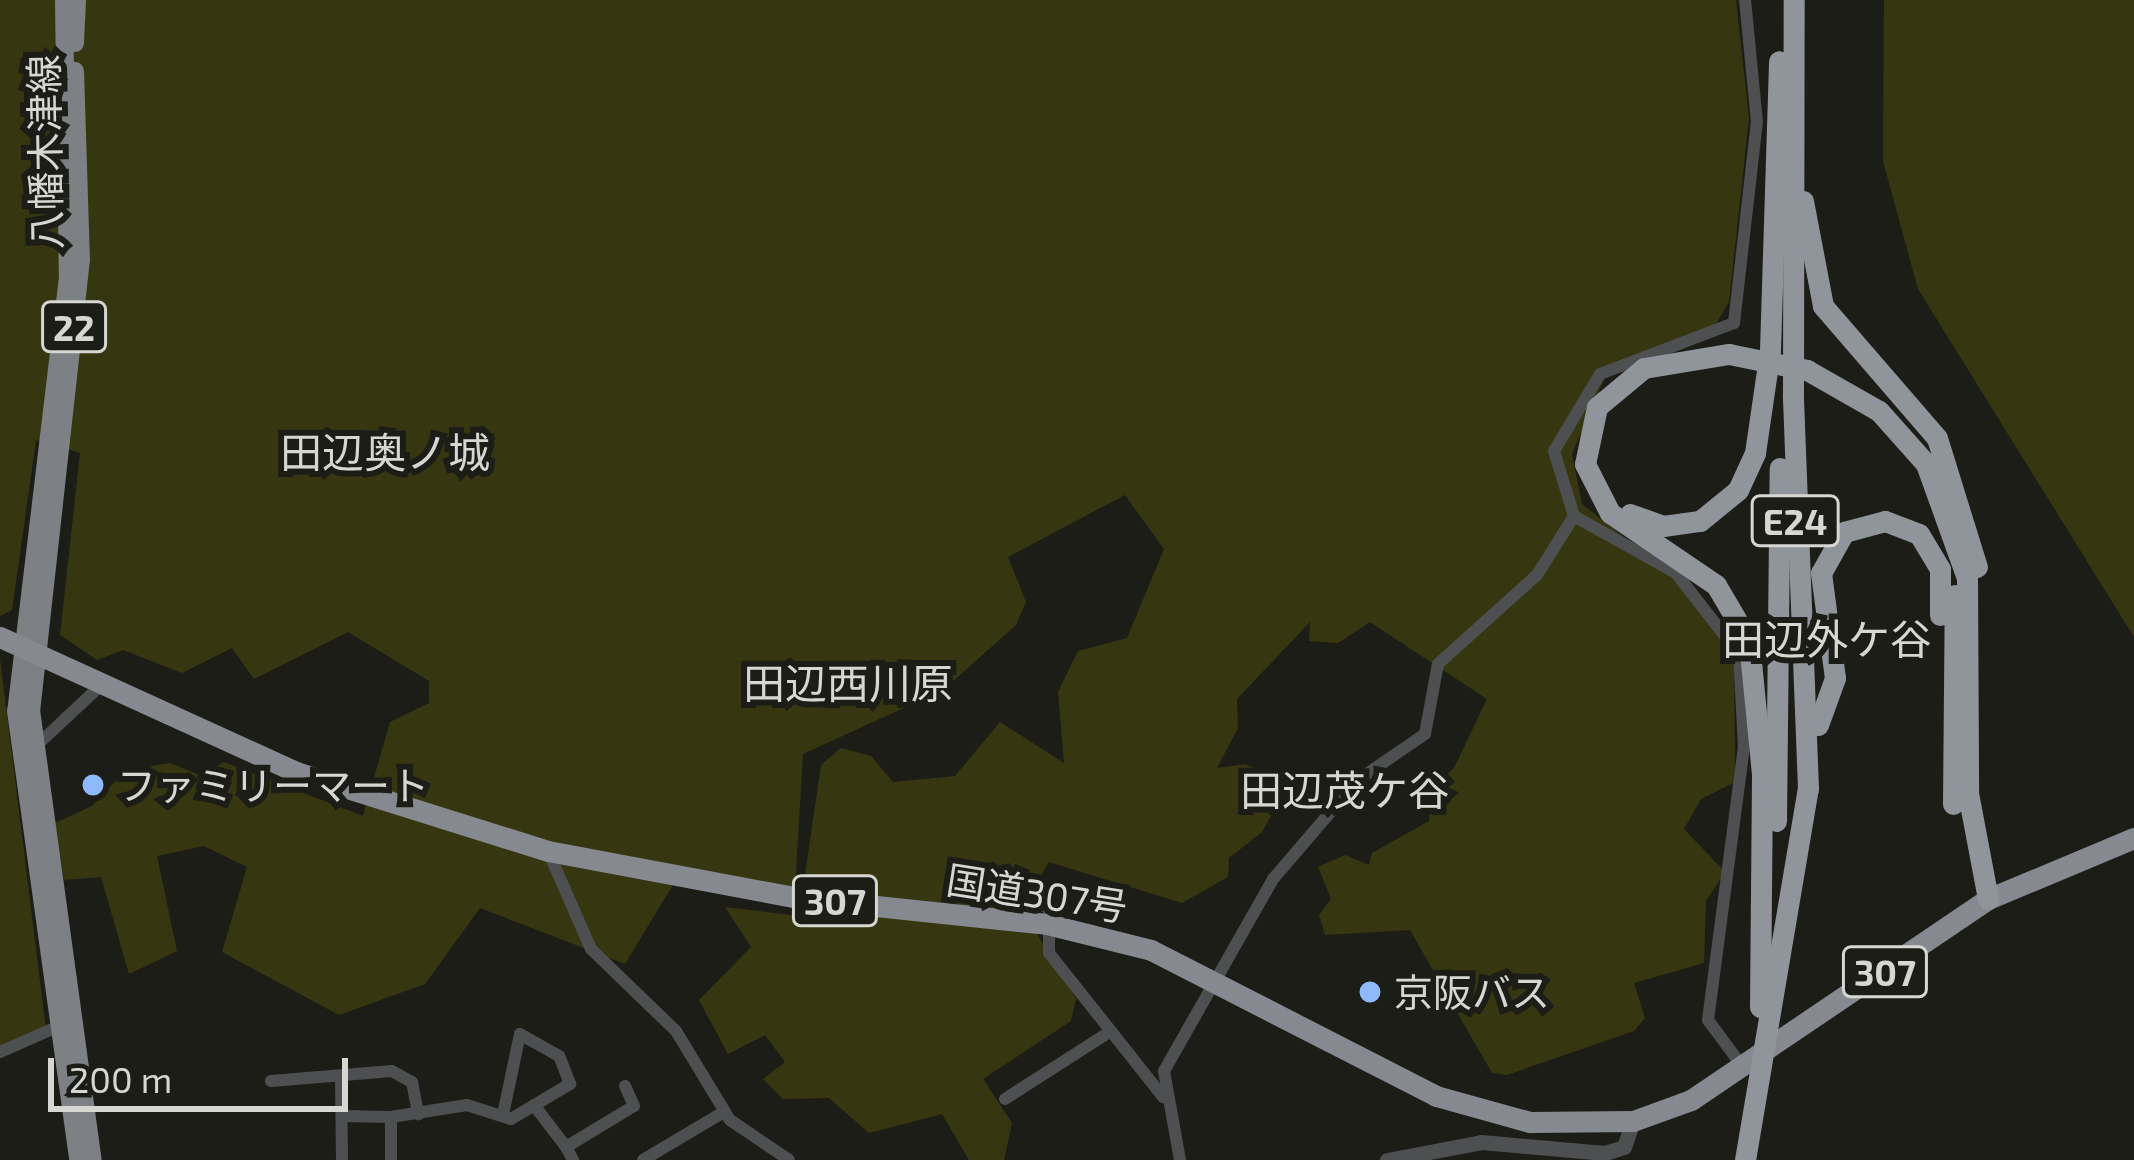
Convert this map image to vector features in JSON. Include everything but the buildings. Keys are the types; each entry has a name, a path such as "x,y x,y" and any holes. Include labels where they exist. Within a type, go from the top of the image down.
{"highway":[{"name":"E24","path":"1742,1160 1810,748 1795,509 1783,0"},
{"name":"E24","path":"1761,1038 1778,765 1785,53 1794,0"},
{"path":"1754,362 1668,370 1613,402 1594,454 1618,505 1664,526 1700,520 1749,468 1766,411 1785,53"},
{"path":"1785,53 1806,242 1823,306 1937,438 1974,532 1982,638 1960,798"},
{"path":"1760,1007 1762,774 1749,641 1716,585 1610,513 1585,464 1598,407 1631,375 1684,357 1754,362 1806,375 1900,431 1954,520 1968,594 1960,798"},
{"path":"1810,748 1834,678 1826,559 1851,528 1902,525 1930,544 1940,568 1939,758 1960,798 1988,899"},
{"name":"国道307号","path":"18,645 99,687 296,772 548,851 800,898 1051,924 1219,980 1436,1096 1531,1122 1634,1120 1751,1084 1988,899 2134,838"}],"main road":[{"name":"八幡木津線","path":"64,0 68,277 18,645 17,742 78,1160"},
{"name":"八幡木津線","path":"77,0 81,259 18,645 93,1160"}],"street":[{"path":"1745,0 1757,122 1744,296 1714,339 1631,359 1580,395 1554,451 1574,516 1676,573 1739,654 1744,748 1708,1020 1751,1084"},
{"path":"1180,1160 1165,1099 1164,1071 1291,854 1358,780 1425,734 1438,664 1537,575 1574,516"},
{"path":"33,748 99,687"},
{"path":"548,851 584,938 690,1048 724,1112 778,1158"},
{"path":"1024,896 1049,908 1049,953 1165,1099"},
{"path":"0,1052 59,1026"},
{"path":"1005,1099 1111,1031"},
{"path":"520,1034 559,1056 570,1084 511,1119 504,1110 520,1034"},
{"path":"271,1081 392,1071 412,1082 418,1114"},
{"path":"341,1078 342,1160"},
{"path":"534,1106 569,1154 634,1106 625,1086"},
{"path":"342,1116 504,1110"},
{"path":"644,1160 724,1112"},
{"path":"391,1117 391,1160"},
{"path":"1387,1160 1481,1142 1605,1154 1624,1147 1634,1120"}],"shaded area":[{"path":"0,0 1736,0 1749,118 1729,302 1713,329 1609,368 1572,454 1582,504 1686,586 1734,652 1735,782 1701,799 1684,829 1725,872 1706,901 1704,963 1634,983 1645,1018 1634,1031 1507,1075 1492,1073 1410,930 1325,935 1319,915 1331,899 1318,867 1345,855 1369,865 1372,853 1429,821 1431,789 1454,768 1487,699 1370,622 1338,643 1309,641 1310,622 1237,699 1238,728 1217,768 1245,764 1289,783 1262,832 1229,858 1228,877 1182,903 1049,862 1022,909 1076,999 1071,1021 983,1079 1012,1123 1004,1160 969,1160 942,1114 869,1133 829,1098 783,1099 763,1079 785,1062 765,1035 728,1054 699,1000 751,947 725,907 799,916 821,765 841,748 871,756 893,782 955,776 1000,722 1064,763 1058,692 1078,651 1127,638 1164,549 1125,495 1008,557 1026,602 1016,625 943,690 803,754 795,888 683,868 625,964 480,908 425,984 339,1015 222,952 247,867 204,846 157,856 177,951 129,974 101,877 64,880 55,823 92,806 126,770 170,763 202,776 224,762 363,816 390,722 429,703 429,681 348,632 254,679 232,648 182,673 123,650 97,660 60,635 80,453 36,440 12,610 0,616"},
{"path":"1884,0 2134,0 2134,637 1918,289 1883,161"},
{"path":"0,659 46,1029 0,1048"}],"place":[{"name":"ファミリーマート","path":"93,785"},
{"name":"京阪バス","path":"1370,992"}],"district":[{"name":"田辺奥ノ城","path":"385,451"},
{"name":"田辺外ケ谷","path":"1827,638"},
{"name":"田辺西川原","path":"848,682"},
{"name":"田辺茂ケ谷","path":"1345,789"}]}
